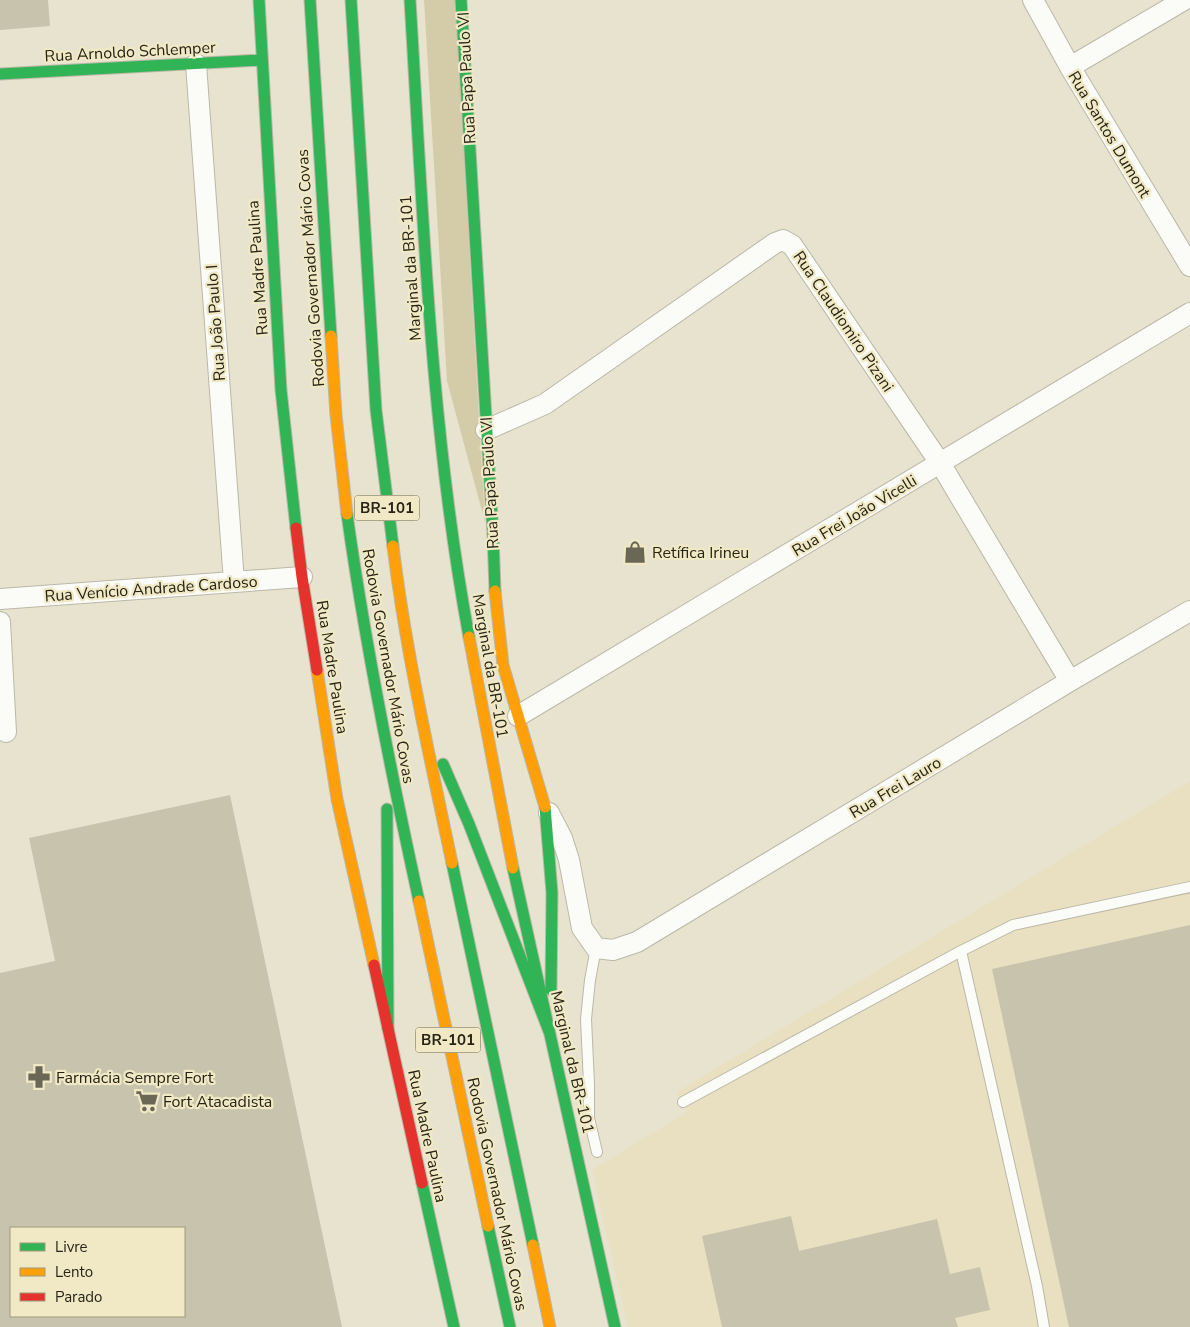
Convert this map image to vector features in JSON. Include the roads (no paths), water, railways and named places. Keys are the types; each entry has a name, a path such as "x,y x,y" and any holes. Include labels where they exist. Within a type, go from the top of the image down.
{"main road":[{"name":"Rua Madre Paulina","path":"259,0 281,390 302,578 337,799 454,1327"},
{"name":"Rodovia Governador Mário Covas","path":"310,0 338,434 355,573 387,753 510,1327"},
{"name":"Rodovia Governador Mário Covas","path":"351,0 376,410 398,589 419,708 550,1327"},
{"name":"Marginal da BR-101","path":"410,0 429,321 447,499 458,573 506,838 615,1327"},
{"name":"Rua Papa Paulo VI","path":"461,0 495,602 502,665 545,807"},
{"name":"Rua Arnoldo Schlemper","path":"0,74 262,60"},
{"path":"419,708 469,824 550,1034"},
{"path":"387,753 388,1029"},
{"path":"545,807 552,894 550,1034"}],"street":[{"name":"Rua Santos Dumont","path":"1033,0 1070,67 1190,266"},
{"path":"1070,67 1184,0"},
{"name":"Rua João Paulo I","path":"196,64 234,582"},
{"name":"Rua Claudiomiro Pizani","path":"486,430 545,404 775,243 783,240 792,245 940,463 1070,682"},
{"name":"Rua Frei João Vicelli","path":"518,716 1190,314"},
{"name":"Rua Venício Andrade Cardoso","path":"0,599 302,578"},
{"name":"Rua Frei Lauro","path":"596,948 613,950 637,942 1190,611"},
{"path":"0,622 6,732"},
{"name":"Rua Papa Paulo VI","path":"545,807 562,838 569,860 582,928 596,948"}],"lane":[{"path":"682,1102 961,951 1013,925 1190,887"},
{"path":"596,948 586,1019 589,1118 597,1152"},
{"path":"961,951 1037,1286 1044,1327"}],"place":[{"name":"Retífica Irineu","path":"635,552"},
{"name":"Farmácia Sempre Fort","path":"39,1077"},
{"name":"Fort Atacadista","path":"147,1101"}]}
